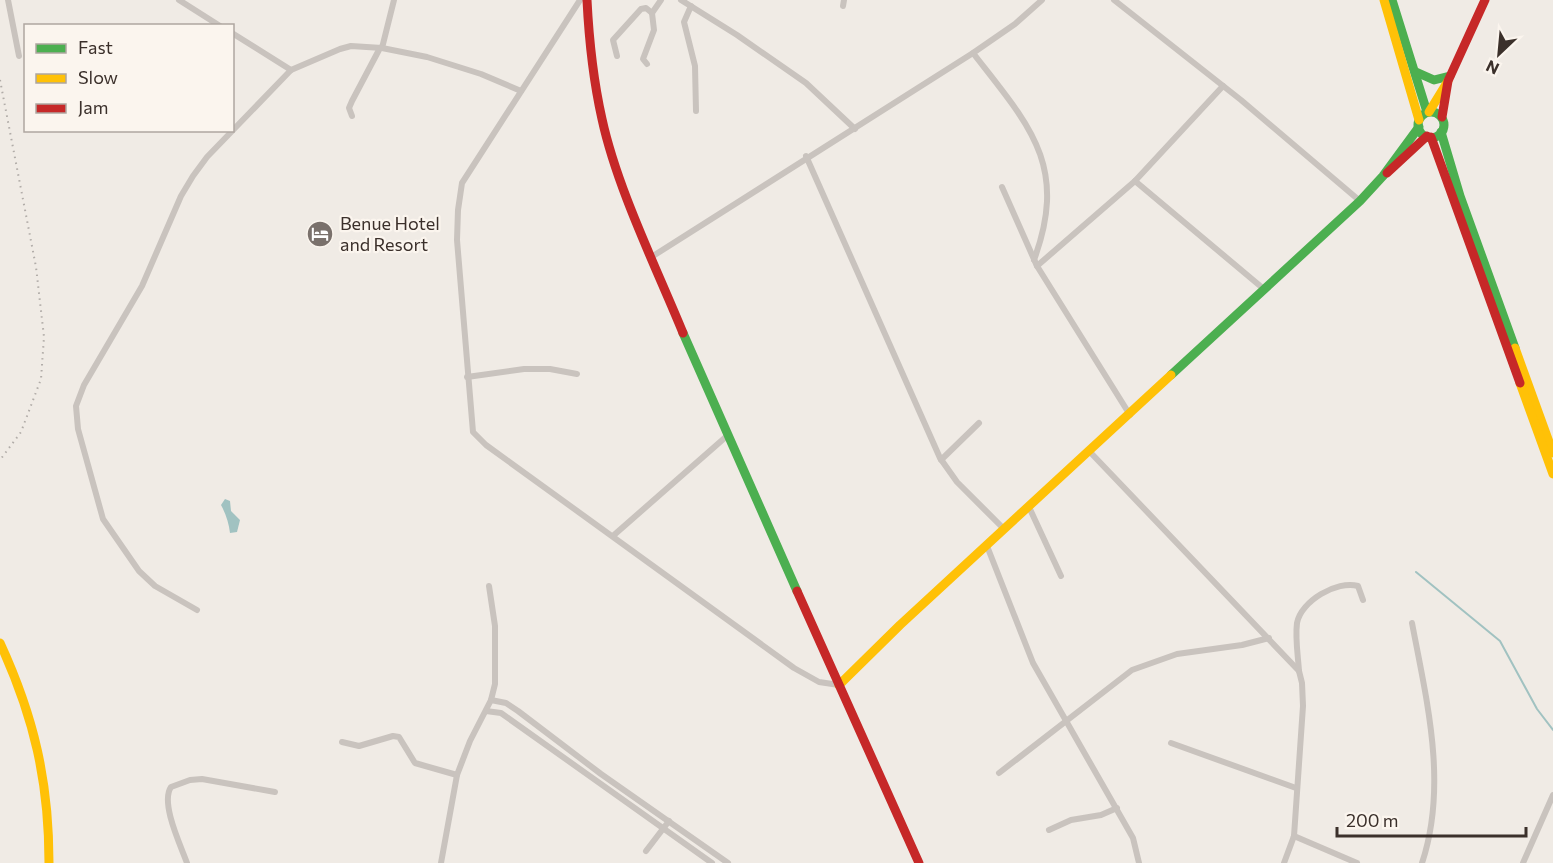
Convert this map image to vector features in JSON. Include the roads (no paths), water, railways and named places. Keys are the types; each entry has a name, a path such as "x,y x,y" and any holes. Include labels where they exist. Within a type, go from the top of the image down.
{"street":[{"path":"8,0 19,56"},
{"path":"179,0 217,24"},
{"path":"352,116 349,108 381,48 394,0"},
{"path":"580,0 465,177 459,200 457,240 472,427 481,441 614,535 794,668 819,682 839,685"},
{"path":"586,0 590,51 602,120 618,172 699,372 919,863"},
{"path":"646,64 643,59 654,30 652,13 661,0"},
{"path":"681,0 806,83 855,129"},
{"path":"652,256 806,156 855,129 974,52 1015,24 1042,0"},
{"path":"1114,0 1223,86 1360,201"},
{"path":"1384,0 1419,124 1429,137 1553,474"},
{"path":"1392,0 1428,112"},
{"path":"1383,176 1449,79 1485,0"},
{"path":"691,6 684,22 695,66 696,111"},
{"path":"617,56 613,40 640,9 646,8 652,13"},
{"path":"234,34 291,70"},
{"path":"234,129 291,70 351,46 381,48 427,57 521,91"},
{"path":"974,52 1004,93 1043,158 1049,184 1048,216 1036,263"},
{"path":"1416,72 1434,80 1449,79"},
{"path":"1449,79 1442,117 1444,125 1441,132 1460,196 1553,453"},
{"path":"1036,263 1135,181 1223,86"},
{"path":"1428,112 1442,117"},
{"path":"197,610 155,586 139,571 127,558 103,519 78,429 76,406 84,385 142,286 181,196 207,157 231,132"},
{"path":"839,685 1004,529 1265,290 1360,201 1383,176 1429,137 1441,132"},
{"path":"806,156 941,460 957,482 1004,529"},
{"path":"1135,181 1265,290"},
{"path":"1002,187 1036,263 1130,415"},
{"path":"467,377 524,369 550,369 577,374"},
{"path":"941,460 979,423"},
{"path":"614,535 728,435"},
{"path":"1090,452 1299,671"},
{"path":"1029,507 1061,576"},
{"path":"987,546 1033,663 1133,838 1139,863"},
{"path":"1284,863 1294,836 1303,705 1297,624 1306,608 1327,590 1348,585 1358,586 1363,600"},
{"path":"441,863 457,776 470,741 491,700 495,684 495,626 489,586"},
{"path":"1412,623 1435,764 1435,792 1429,843 1422,863"},
{"path":"999,773 1132,670 1177,654 1242,645 1269,638"},
{"path":"0,643 27,704 40,746 46,784 49,863"},
{"path":"491,700 506,704 518,711 586,763 728,863"},
{"path":"486,711 501,713 712,863"},
{"path":"342,742 359,746 399,736 415,763 457,776"},
{"path":"1171,743 1296,788"},
{"path":"581,769 586,763"},
{"path":"187,863 169,809 167,796 171,787 190,780 202,779 275,792"},
{"path":"1523,863 1553,795"},
{"path":"1049,830 1071,820 1101,815 1117,808"},
{"path":"646,851 669,821"},
{"path":"1294,836 1357,863"},
{"path":"687,845 692,837"}],"water":[{"path":"225,499 230,501 231,511 240,520 237,532 230,533 221,505"}],"waterway":[{"path":"1416,572 1500,641 1537,709 1553,730"}],"railway":[{"path":"0,80 36,267 44,337 41,379 21,432 0,460"}],"place":[{"name":"Benue Hotel and Resort","path":"320,234"}]}
